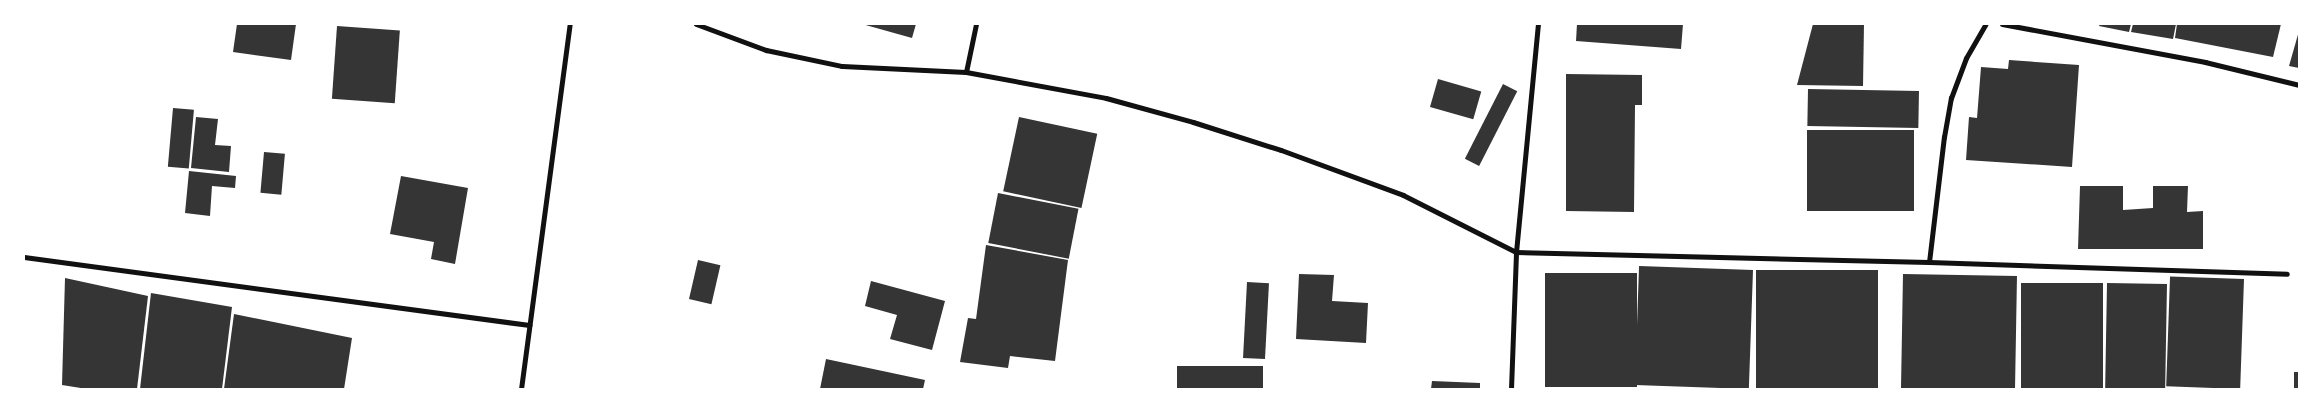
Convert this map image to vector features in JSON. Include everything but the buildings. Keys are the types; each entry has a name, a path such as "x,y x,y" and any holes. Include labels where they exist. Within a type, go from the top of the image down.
{"street":[{"path":"521,389 570,24"},
{"path":"696,24 766,50 842,66 966,72 1106,98 1193,122 1281,150 1402,195 1516,252 1929,262 2286,274"},
{"path":"966,72 976,24"},
{"path":"1511,389 1516,252 1538,24"},
{"path":"1929,262 1944,137 1951,98 1966,58 1986,24"},
{"path":"2002,24 2205,62 2299,85"},
{"path":"24,257 529,325"}]}
